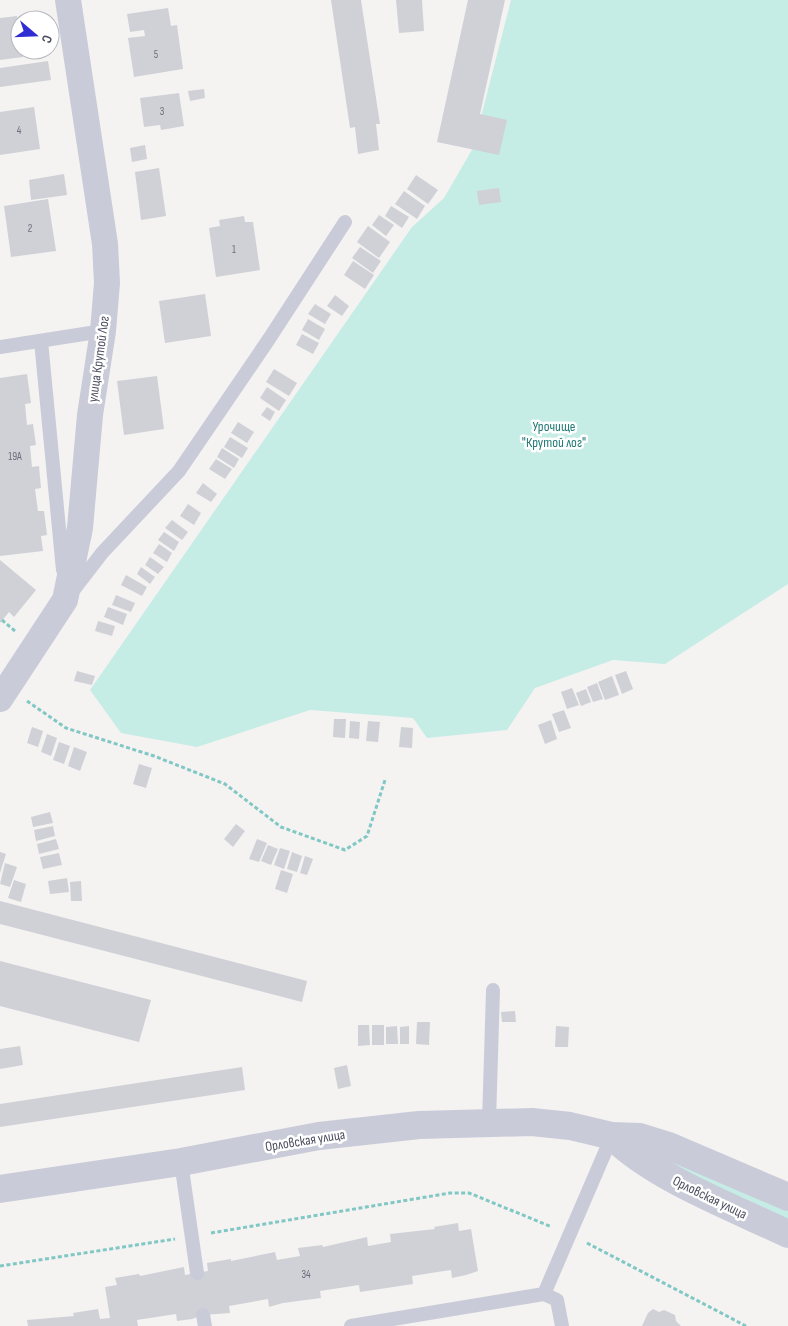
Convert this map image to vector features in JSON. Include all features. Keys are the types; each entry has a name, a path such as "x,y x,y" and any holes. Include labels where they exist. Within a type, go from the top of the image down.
{"street":[{"name":"улица Крутой Лог","path":"4,693 65,600 80,528 90,415 103,332 107,282 105,244 68,0"},
{"name":"Орловская улица","path":"0,1189 181,1162 319,1136 419,1125 532,1122 570,1126 612,1136 640,1138 669,1146 788,1197"},
{"name":"Орловская улица","path":"612,1136 630,1154 659,1172 788,1234"}],"lane":[{"path":"65,600 102,552 179,471 269,339 345,222"},
{"path":"0,347 103,332"},
{"path":"41,340 65,600"},
{"path":"490,1122 493,990"},
{"path":"544,1294 612,1136"},
{"path":"181,1162 197,1273"},
{"path":"351,1326 382,1324 544,1294 557,1300 562,1326"}],"path":[{"path":"4,693 66,728 154,756 225,784 281,827 345,850 367,836 385,780"},
{"path":"0,1266 192,1237 450,1193 469,1193 570,1235 746,1326"}],"green space":[{"name":"Урочище \"Крутой лог\"","path":"511,0 788,0 788,584 665,664 613,660 535,688 507,730 427,738 413,718 310,710 197,747 121,733 90,690 412,227 444,198 473,148"},
{"path":"634,1143 788,1210 788,1223 662,1162"}],"building":[{"path":"331,0 361,0 380,124 376,124 379,150 358,154 355,127 350,128"},
{"path":"396,0 422,0 424,31 399,33"},
{"path":"468,0 505,0 480,114 507,120 499,155 437,142"},
{"path":"168,8 171,26 177,25 183,69 134,77 128,38 145,36 144,30 130,32 127,14"},
{"path":"10,17 10,59 0,60 0,18"},
{"path":"48,61 51,80 0,87 0,68"},
{"path":"204,89 205,98 190,101 188,91"},
{"path":"179,93 184,126 161,130 160,125 144,127 140,98"},
{"path":"34,107 40,149 0,155 0,112"},
{"path":"145,145 147,159 132,162 130,148"},
{"path":"159,168 166,216 141,220 135,172"},
{"path":"64,174 67,195 31,200 29,180"},
{"path":"416,175 438,190 428,204 407,189"},
{"path":"499,188 501,202 479,205 477,191"},
{"path":"404,191 425,206 417,219 395,204"},
{"path":"48,199 56,251 11,257 4,206"},
{"path":"391,206 409,217 402,228 385,216"},
{"path":"379,215 394,225 386,236 372,225"},
{"path":"244,216 245,222 253,222 260,270 216,277 209,228 220,226 219,220"},
{"path":"368,226 390,242 379,258 357,242"},
{"path":"360,247 381,261 373,273 352,258"},
{"path":"353,261 374,275 365,289 344,275"},
{"path":"205,294 211,336 165,343 159,301"},
{"path":"335,295 349,306 342,316 327,306"},
{"path":"315,304 331,314 325,324 308,314"},
{"path":"308,319 325,329 319,340 302,330"},
{"path":"302,334 319,343 313,354 296,345"},
{"path":"274,369 297,383 289,396 266,382"},
{"path":"27,374 31,403 25,404 27,425 33,424 36,445 30,446 32,467 39,466 41,488 35,489 38,511 44,511 47,535 41,536 43,551 0,556 0,378"},
{"path":"157,376 164,429 124,435 117,381"},
{"path":"267,387 286,400 279,411 260,398"},
{"path":"267,407 275,412 270,421 261,415"},
{"path":"238,422 254,432 247,443 231,433"},
{"path":"230,437 248,448 242,458 224,447"},
{"path":"222,448 239,459 234,468 217,457"},
{"path":"216,459 232,469 225,479 209,469"},
{"path":"203,483 217,494 211,502 196,493"},
{"path":"188,504 201,513 194,525 180,516"},
{"path":"172,520 188,532 182,540 165,528"},
{"path":"164,532 179,542 174,551 158,540"},
{"path":"159,544 172,553 167,562 153,553"},
{"path":"150,557 164,567 158,574 145,565"},
{"path":"0,560 36,590 14,617 9,612 0,623"},
{"path":"141,567 155,577 150,584 137,574"},
{"path":"126,575 147,587 142,596 121,585"},
{"path":"116,595 135,603 131,612 112,605"},
{"path":"108,607 127,614 123,625 104,617"},
{"path":"98,621 115,626 112,636 95,631"},
{"path":"77,671 95,676 92,685 74,681"},
{"path":"626,671 633,689 622,694 615,675"},
{"path":"612,676 619,695 605,700 598,682"},
{"path":"597,683 603,699 593,702 587,687"},
{"path":"572,688 579,705 567,709 561,692"},
{"path":"586,689 591,702 581,706 576,693"},
{"path":"564,710 571,728 559,732 552,714"},
{"path":"334,719 346,719 345,738 333,737"},
{"path":"551,720 557,739 545,744 538,725"},
{"path":"350,721 360,722 359,739 349,738"},
{"path":"368,721 380,722 378,742 366,741"},
{"path":"32,727 43,731 38,747 27,743"},
{"path":"401,727 413,728 412,748 399,747"},
{"path":"47,734 57,738 51,756 41,752"},
{"path":"59,742 70,746 64,764 53,760"},
{"path":"74,747 87,752 80,771 68,766"},
{"path":"139,764 152,768 146,788 133,784"},
{"path":"50,812 53,823 33,827 31,817"},
{"path":"236,824 245,831 233,847 224,839"},
{"path":"53,826 55,836 36,841 34,830"},
{"path":"56,839 59,849 39,854 37,844"},
{"path":"257,839 267,843 259,862 249,859"},
{"path":"268,845 278,849 271,865 261,861"},
{"path":"280,848 290,851 284,869 274,865"},
{"path":"0,852 6,854 0,873"},
{"path":"292,852 302,856 297,872 287,869"},
{"path":"59,853 62,865 43,869 40,857"},
{"path":"305,856 313,859 307,875 300,873"},
{"path":"5,863 17,867 10,887 0,884"},
{"path":"281,870 293,874 287,893 275,889"},
{"path":"67,878 69,892 50,894 48,881"},
{"path":"14,880 26,884 21,902 8,898"},
{"path":"81,881 82,901 71,901 70,882"},
{"path":"0,901 307,981 302,1002 0,924"},
{"path":"0,961 151,1000 139,1042 0,1006"},
{"path":"515,1011 516,1022 502,1022 501,1012"},
{"path":"417,1022 430,1022 429,1045 416,1044"},
{"path":"358,1025 369,1025 370,1045 358,1046"},
{"path":"372,1025 384,1025 384,1045 372,1045"},
{"path":"397,1026 398,1044 386,1044 386,1027"},
{"path":"409,1026 409,1044 400,1044 400,1027"},
{"path":"556,1026 569,1027 568,1047 555,1047"},
{"path":"20,1046 23,1065 0,1069 0,1049"},
{"path":"347,1065 351,1086 338,1089 334,1068"},
{"path":"242,1067 245,1090 0,1127 0,1104"},
{"path":"458,1223 459,1231 471,1229 478,1271 466,1275 452,1278 451,1270 431,1273 412,1276 413,1284 360,1292 359,1285 320,1291 321,1298 283,1303 269,1307 268,1299 229,1306 230,1313 203,1315 177,1321 176,1314 137,1320 138,1326 28,1326 27,1320 74,1316 73,1313 98,1309 100,1319 110,1318 105,1287 117,1285 115,1278 139,1274 140,1276 184,1267 185,1275 208,1271 207,1263 231,1259 231,1261 275,1252 277,1260 300,1256 298,1248 322,1245 323,1247 367,1237 368,1246 391,1242 390,1234 435,1229 434,1227"},
{"path":"653,1309 659,1312 664,1310 675,1315 676,1321 681,1326 642,1326 648,1313"}]}
